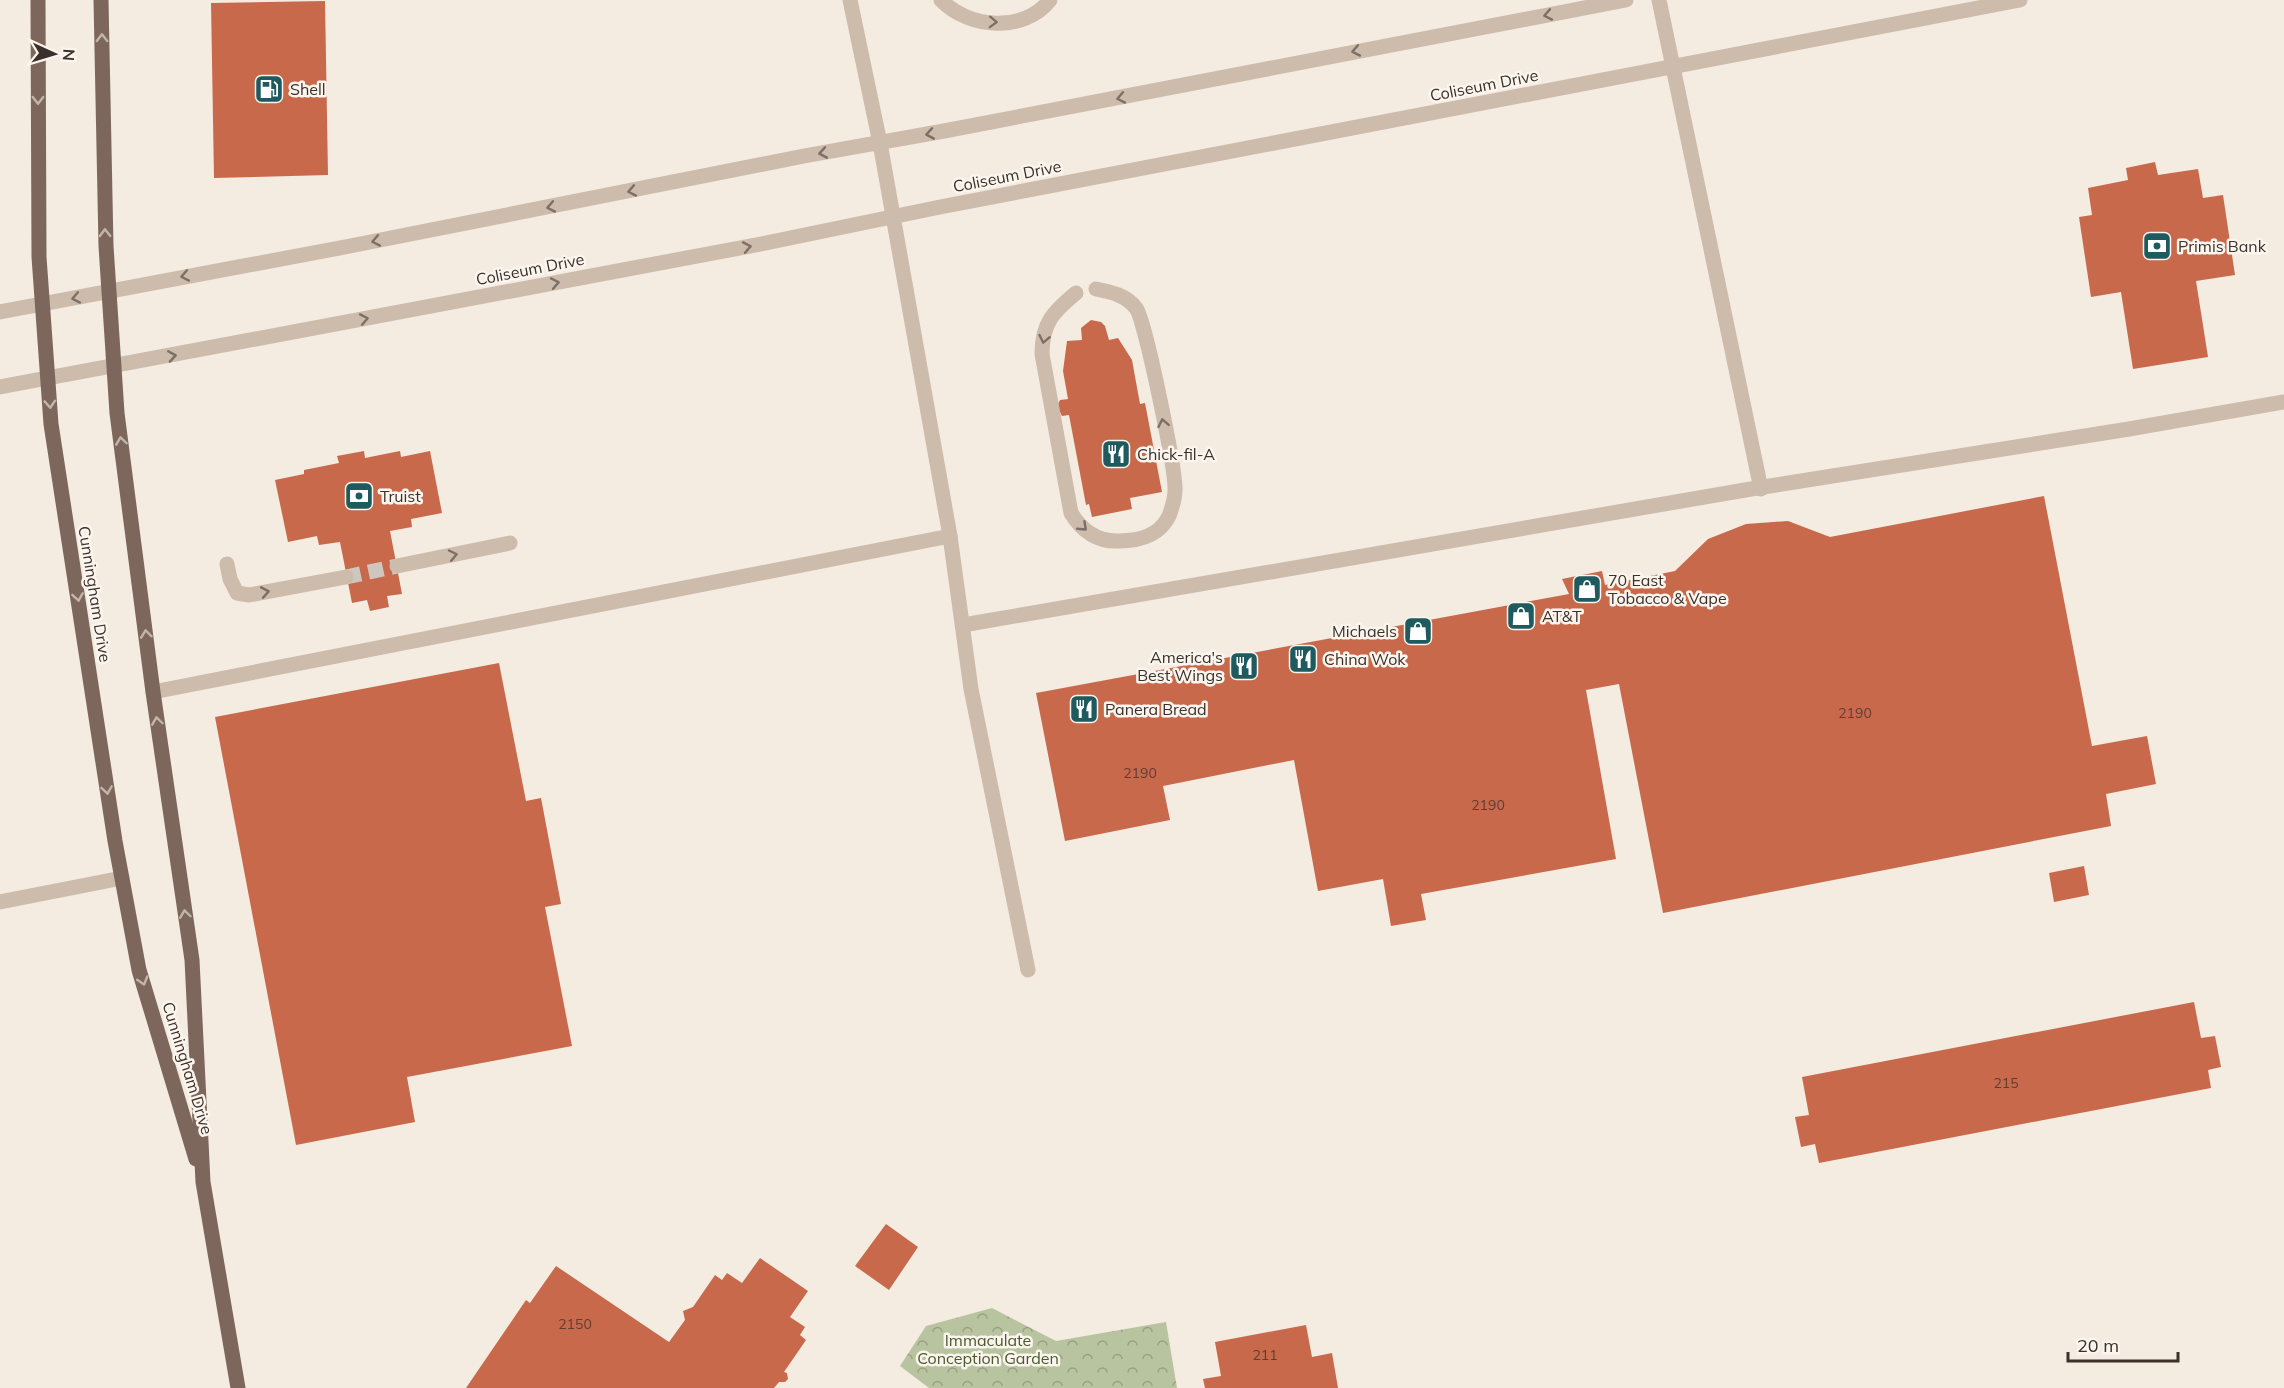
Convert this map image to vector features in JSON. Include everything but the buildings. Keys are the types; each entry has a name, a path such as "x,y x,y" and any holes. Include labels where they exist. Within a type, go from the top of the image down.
{"main road":[{"name":"Cunningham Drive","path":"38,0 39,223 48,378 55,446 122,878 139,970 203,1182"},
{"name":"Cunningham Drive","path":"101,0 106,246 117,413 153,692 192,960 203,1182 238,1388"}],"street":[{"path":"850,0 880,142 950,536 971,689 1028,970"},
{"path":"941,0 957,13 972,20 987,23 1017,22 1041,10 1050,0"},
{"path":"0,312 1626,0"},
{"path":"1659,0 1675,66 1761,489"},
{"name":"Coliseum Drive","path":"0,387 761,244 893,216 2020,0"},
{"path":"1076,293 1050,316 1042,341 1042,354 1071,513 1079,526 1100,539 1117,541 1149,537 1169,516 1175,488 1140,316 1131,302 1122,296 1096,289"},
{"path":"963,626 2284,402"},
{"path":"153,692 950,536"},
{"path":"397,566 510,543"},
{"path":"227,564 230,579 237,593 249,595 346,577"},
{"path":"0,902 122,878"}],"green space":[{"name":"Immaculate Conception Garden","path":"992,1308 1056,1341 1166,1322 1177,1388 929,1388 900,1366 926,1326"}],"tunnel":[{"path":"346,577 397,566"}],"place":[{"name":"Shell","path":"269,89"},
{"name":"Primis Bank","path":"2157,246"},
{"name":"Chick-fil-A","path":"1116,454"},
{"name":"Truist","path":"359,496"},
{"name":"70 East Tobacco & Vape","path":"1587,589"},
{"name":"AT&T","path":"1521,616"},
{"name":"Michaels","path":"1418,631"},
{"name":"China Wok","path":"1303,659"},
{"name":"America's Best Wings","path":"1244,666"},
{"name":"Panera Bread","path":"1084,709"}]}
